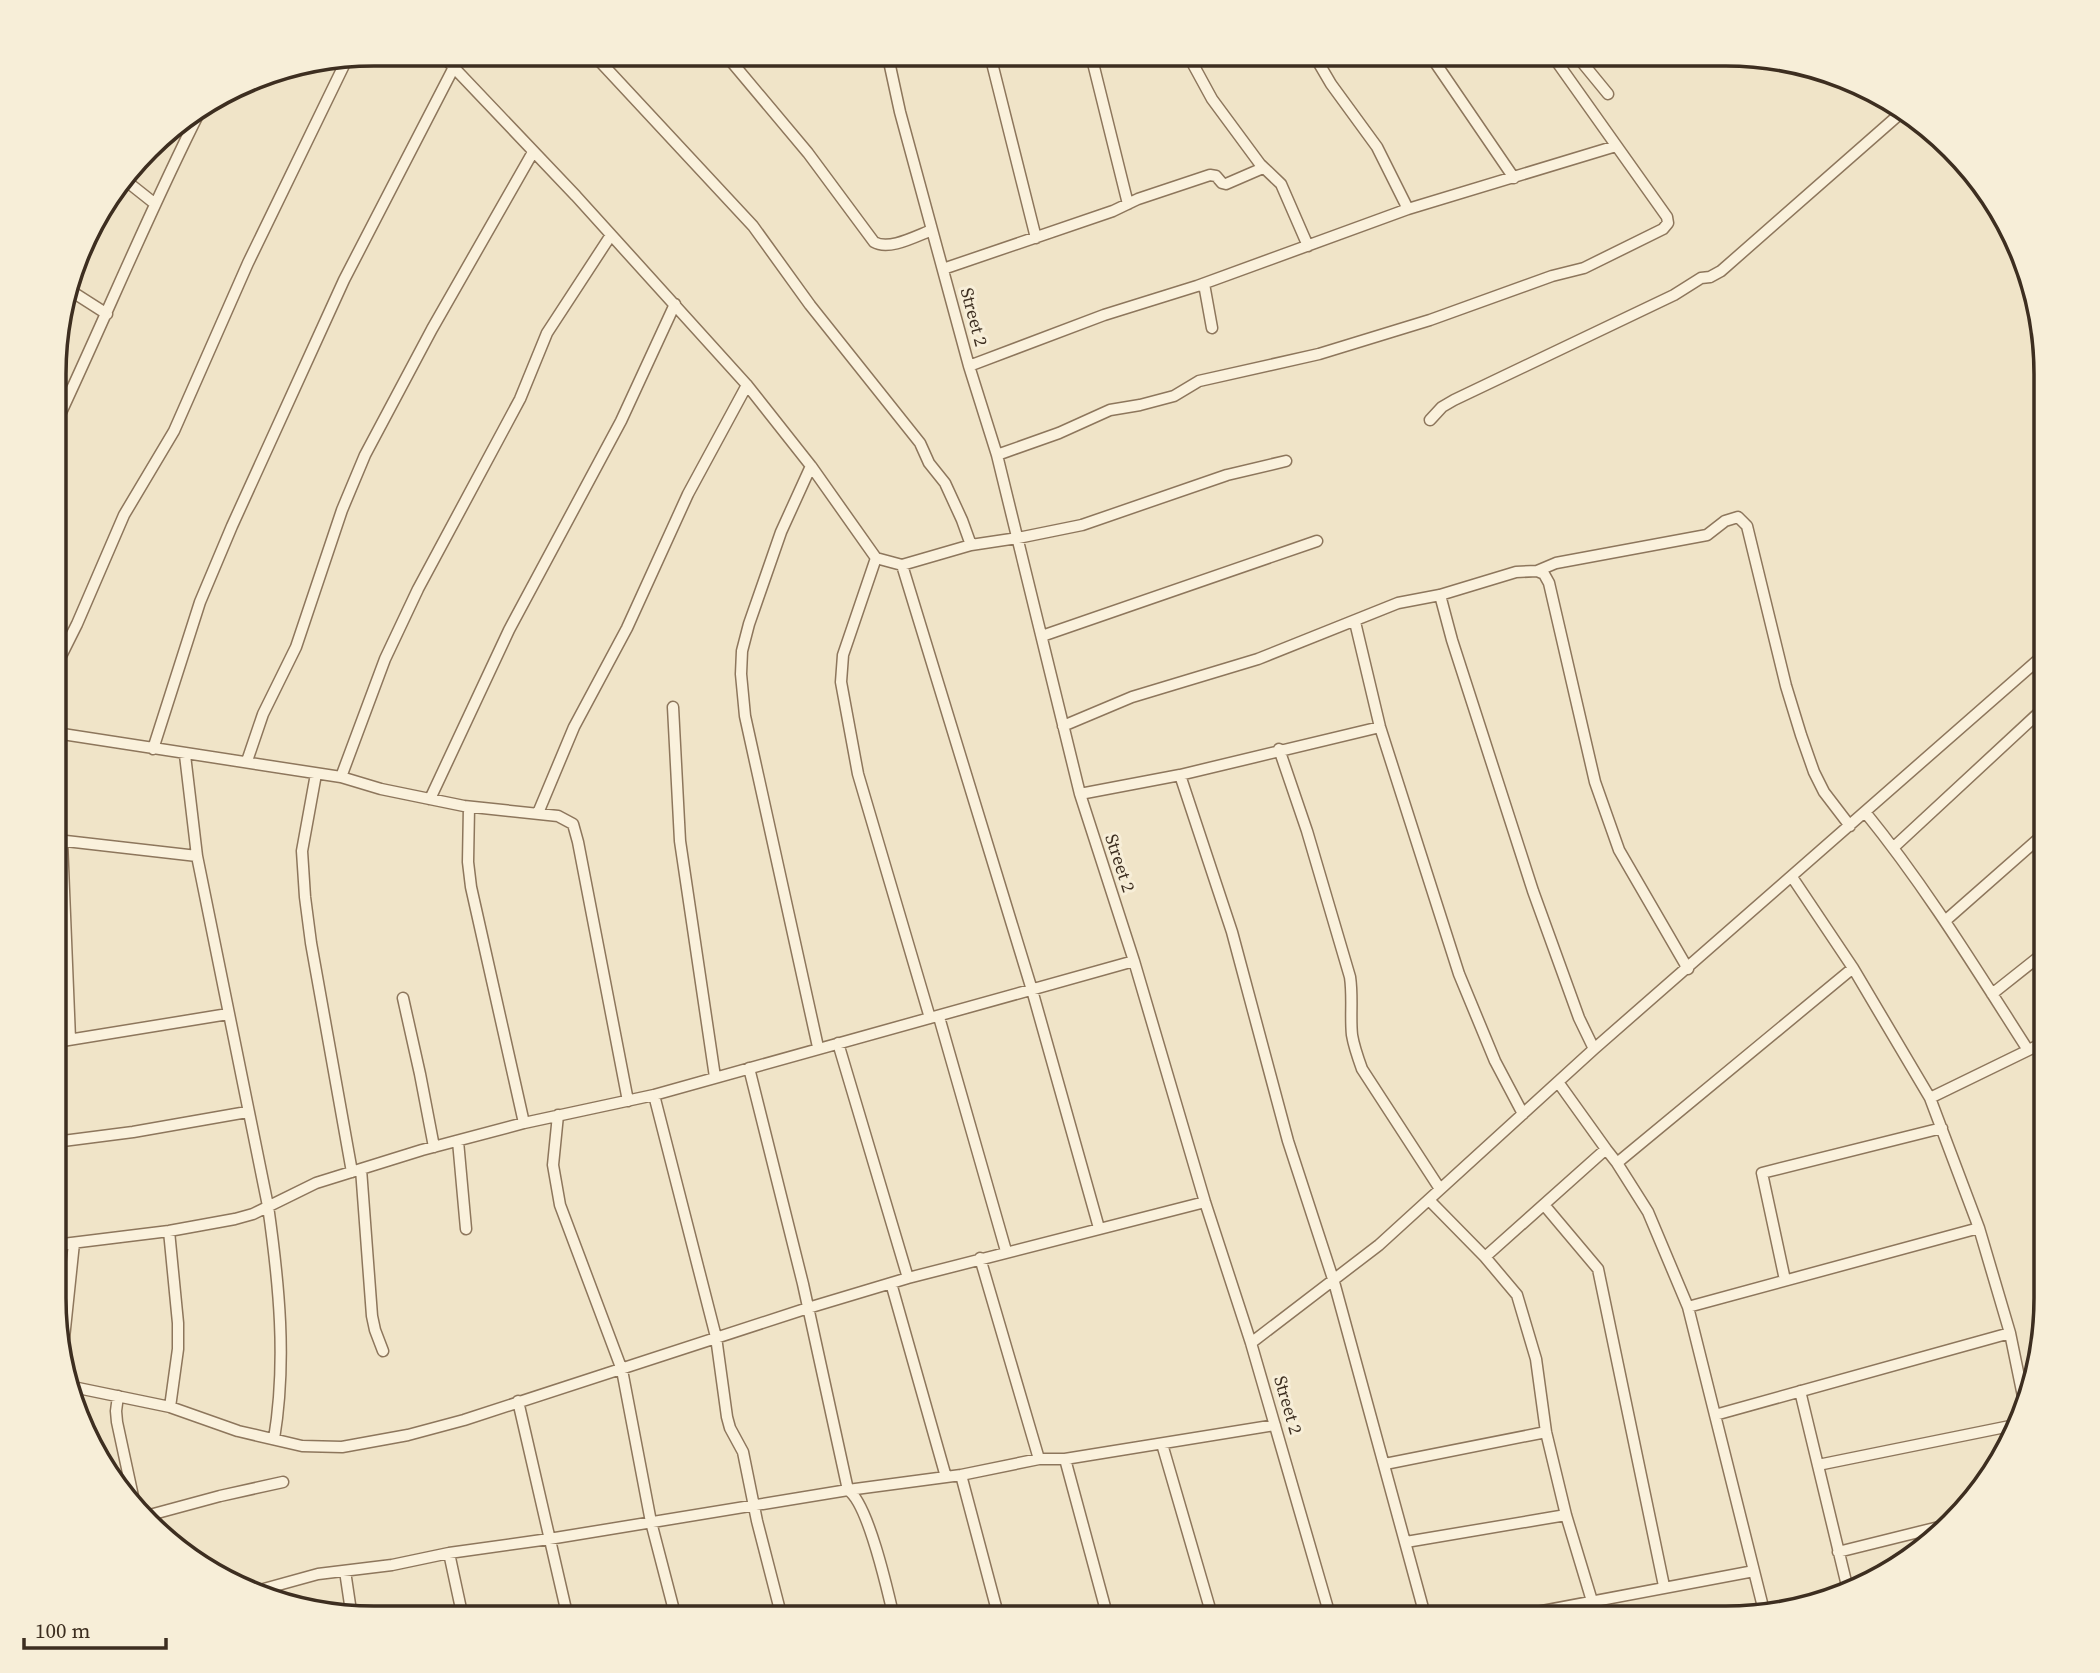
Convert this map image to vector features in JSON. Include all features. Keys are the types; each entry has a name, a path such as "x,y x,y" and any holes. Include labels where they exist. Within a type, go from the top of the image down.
{"street":[{"path":"451,66 675,304 747,386 811,466 876,558 902,565 971,545 1082,525 1227,475 1286,461"},
{"path":"604,66 753,226 810,304 920,443 929,463 946,483 971,545"},
{"path":"735,66 808,153 874,242 880,246 888,245 932,230"},
{"name":"Street 2","path":"890,66 969,366 997,455 1080,794 1251,1343 1327,1606"},
{"path":"993,66 1036,238"},
{"path":"1094,66 1128,204"},
{"path":"1194,66 1212,99 1263,167 1280,184 1308,246"},
{"path":"1320,66 1377,147 1408,209"},
{"path":"1438,66 1514,178"},
{"path":"997,455 1059,433 1110,410 1174,396 1199,381 1319,354 1430,320 1552,276 1584,268 1663,229 1668,223 1667,217 1560,66"},
{"path":"1585,66 1608,94"},
{"path":"66,646 124,515 174,431 248,263 343,68"},
{"path":"153,749 200,602 232,526 344,280 453,69"},
{"path":"1430,420 1442,407 1454,400 1674,295 1701,278 1721,271 1896,117"},
{"path":"66,402 193,126"},
{"path":"969,366 1104,315 1203,284 1437,199 1616,146"},
{"path":"247,761 263,714 296,647 342,510 365,455 432,329 533,152"},
{"path":"943,269 1210,175 1226,184 1263,167"},
{"path":"132,185 155,203"},
{"path":"341,777 385,659 418,589 514,410 547,333 611,235"},
{"path":"1203,284 1212,328"},
{"path":"77,296 107,314"},
{"path":"430,799 509,630 621,421 675,304"},
{"path":"538,813 574,727 627,628 688,494 747,386"},
{"path":"811,466 781,532 749,624 742,651 741,674 745,716 818,1047"},
{"path":"1063,726 1132,697 1258,659 1398,603 1440,596 1506,575 1537,571 1556,563 1707,535 1725,521 1738,517 1747,526 1786,686 1814,772 1825,793 1850,826"},
{"path":"1042,636 1317,541"},
{"path":"876,558 843,655 841,682 860,783 1006,1251"},
{"path":"902,565 1032,990 1099,1228"},
{"path":"1537,571 1544,574 1549,583 1595,782 1619,850 1688,968"},
{"path":"1440,596 1533,891 1579,1018 1594,1049"},
{"path":"1355,622 1380,727 1459,974 1495,1061 1523,1114"},
{"path":"1251,1343 1379,1245 1594,1049 2034,664"},
{"path":"673,707 680,841 715,1077"},
{"path":"1894,847 2034,718"},
{"path":"1080,794 1181,775 1279,749 1380,727"},
{"path":"66,735 341,777 381,789 469,807 538,813 567,819 576,830 628,1101"},
{"path":"1279,749 1348,969 1352,989 1352,1034 1355,1051 1362,1069 1440,1189"},
{"path":"185,755 197,856 268,1206 278,1284 281,1348 279,1409 274,1439"},
{"path":"316,774 302,851 305,897 311,943 356,1170 374,1330 383,1351"},
{"path":"1181,775 1226,910 1288,1142 1334,1282 1422,1606"},
{"path":"469,807 468,862 471,887 524,1123"},
{"path":"1865,812 1894,847 1945,921 2028,1050"},
{"path":"66,841 197,856"},
{"path":"1945,921 2034,843"},
{"path":"1792,877 1853,968 1930,1098 1979,1228 2010,1333 2021,1385"},
{"path":"66,1244 235,1219 316,1183 433,1147 558,1115 654,1095 818,1047 1134,961"},
{"path":"1992,994 2034,961"},
{"path":"66,967 70,1039"},
{"path":"1617,1163 1853,968"},
{"path":"403,998 433,1147"},
{"path":"66,1040 228,1014"},
{"path":"838,1043 908,1278"},
{"path":"1930,1098 2034,1047"},
{"path":"749,1068 808,1308 848,1490 855,1494 866,1516 891,1606"},
{"path":"1558,1082 1617,1163 1648,1212 1688,1307 1762,1604"},
{"path":"654,1095 716,1337 727,1417 743,1452 779,1606"},
{"path":"66,1141 247,1112"},
{"path":"558,1115 553,1165 560,1205 622,1370 651,1522 674,1606"},
{"path":"1785,1280 1762,1172 1942,1128"},
{"path":"458,1141 466,1229"},
{"path":"1486,1257 1606,1149"},
{"path":"1429,1199 1486,1257 1517,1295 1536,1359 1546,1432 1566,1515 1592,1601"},
{"path":"80,1388 170,1407 238,1431 302,1446 342,1447 408,1435 464,1420 716,1337 908,1278 1205,1202"},
{"path":"1545,1206 1598,1269 1664,1586"},
{"path":"1688,1307 1979,1228"},
{"path":"169,1231 178,1323 178,1349 170,1407"},
{"path":"67,1309 74,1244"},
{"path":"979,1258 1039,1459"},
{"path":"891,1283 946,1477"},
{"path":"1715,1415 2010,1333"},
{"path":"1800,1391 1846,1582"},
{"path":"118,1396 117,1422 131,1487"},
{"path":"518,1401 565,1606"},
{"path":"269,1588 318,1574 392,1565 449,1553 848,1490 961,1475 1039,1459 1065,1459 1275,1425"},
{"path":"1818,1465 2005,1427"},
{"path":"1385,1464 1546,1432"},
{"path":"1162,1444 1209,1606"},
{"path":"1065,1459 1105,1606"},
{"path":"961,1475 996,1606"},
{"path":"155,1514 284,1482"},
{"path":"1405,1542 1566,1515"},
{"path":"1839,1552 1928,1531"},
{"path":"449,1553 460,1606"},
{"path":"345,1571 350,1606"},
{"path":"1570,1606 1664,1586 1754,1571"}]}
